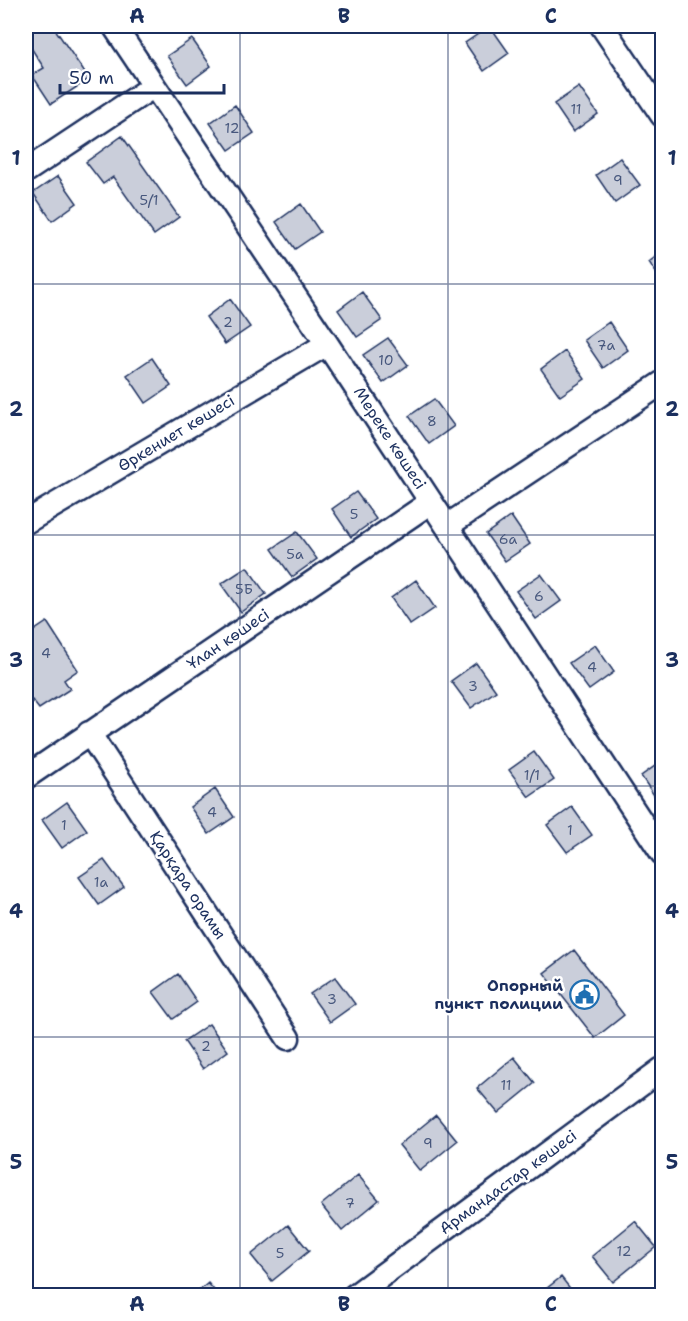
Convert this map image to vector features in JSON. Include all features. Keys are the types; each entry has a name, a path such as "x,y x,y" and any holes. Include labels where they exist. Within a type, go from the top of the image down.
{"street":[{"name":"Мереке көшесі","path":"114,26 663,853"},
{"path":"602,26 663,115"},
{"path":"26,171 154,86"},
{"name":"Өркениет көшесі","path":"26,522 327,344"},
{"path":"447,526 663,383"},
{"name":"Ұлан көшесі","path":"26,777 431,502"},
{"name":"Қарқара орамы","path":"89,733 288,1038"},
{"name":"Армандастар көшесі","path":"354,1296 663,1069"}],"building":[{"path":"26,26 39,26 26,35"},
{"path":"39,26 53,26 89,79 51,104 32,75 44,68 26,40 26,35"},
{"path":"490,26 509,53 484,71 465,43"},
{"path":"192,39 211,66 187,84 167,56"},
{"path":"579,87 598,114 573,132 554,104"},
{"path":"235,105 254,133 229,150 210,123"},
{"path":"122,136 179,217 154,235 113,177 103,184 86,162"},
{"path":"620,158 640,185 615,203 596,175"},
{"path":"58,176 77,203 52,221 33,193"},
{"path":"301,204 320,232 295,249 276,222"},
{"path":"662,252 662,282 649,262"},
{"path":"362,292 382,320 357,337 338,310"},
{"path":"230,299 250,327 225,344 206,317"},
{"path":"609,322 628,350 603,368 584,340"},
{"path":"388,338 408,365 383,383 363,355"},
{"path":"565,351 585,379 560,396 541,369"},
{"path":"152,358 171,386 146,403 127,375"},
{"path":"434,399 454,426 429,444 409,416"},
{"path":"356,492 376,519 351,537 332,509"},
{"path":"511,516 530,544 505,561 486,534"},
{"path":"297,532 317,559 292,577 272,549"},
{"path":"247,567 266,594 241,612 221,584"},
{"path":"541,574 561,601 536,619 516,591"},
{"path":"416,580 435,608 410,625 391,598"},
{"path":"47,622 78,670 64,680 70,689 39,709 32,700 26,704 26,636"},
{"path":"595,645 614,672 589,690 569,663"},
{"path":"476,663 496,691 471,708 451,681"},
{"path":"534,752 554,780 529,797 509,770"},
{"path":"662,761 662,802 660,804 641,776"},
{"path":"215,789 234,817 209,834 190,807"},
{"path":"67,802 87,830 62,848 42,820"},
{"path":"572,807 592,835 567,852 547,825"},
{"path":"104,860 124,887 99,905 79,877"},
{"name":"Опорный пункт полиции","path":"574,950 624,1015 595,1038 544,973"},
{"path":"178,974 197,1002 173,1019 153,992"},
{"path":"335,977 355,1004 330,1022 310,994"},
{"path":"209,1024 228,1051 203,1069 184,1041"},
{"path":"514,1057 535,1083 498,1113 477,1088"},
{"path":"436,1115 457,1141 420,1171 399,1145"},
{"path":"358,1175 379,1200 342,1231 321,1205"},
{"path":"635,1221 656,1247 613,1282 592,1256"},
{"path":"288,1225 309,1251 272,1281 251,1255"},
{"path":"561,1277 576,1296 537,1296"},
{"path":"208,1283 219,1296 193,1296"}],"place":[{"name":"Опорный пункт полиции","path":"584,994"}]}
